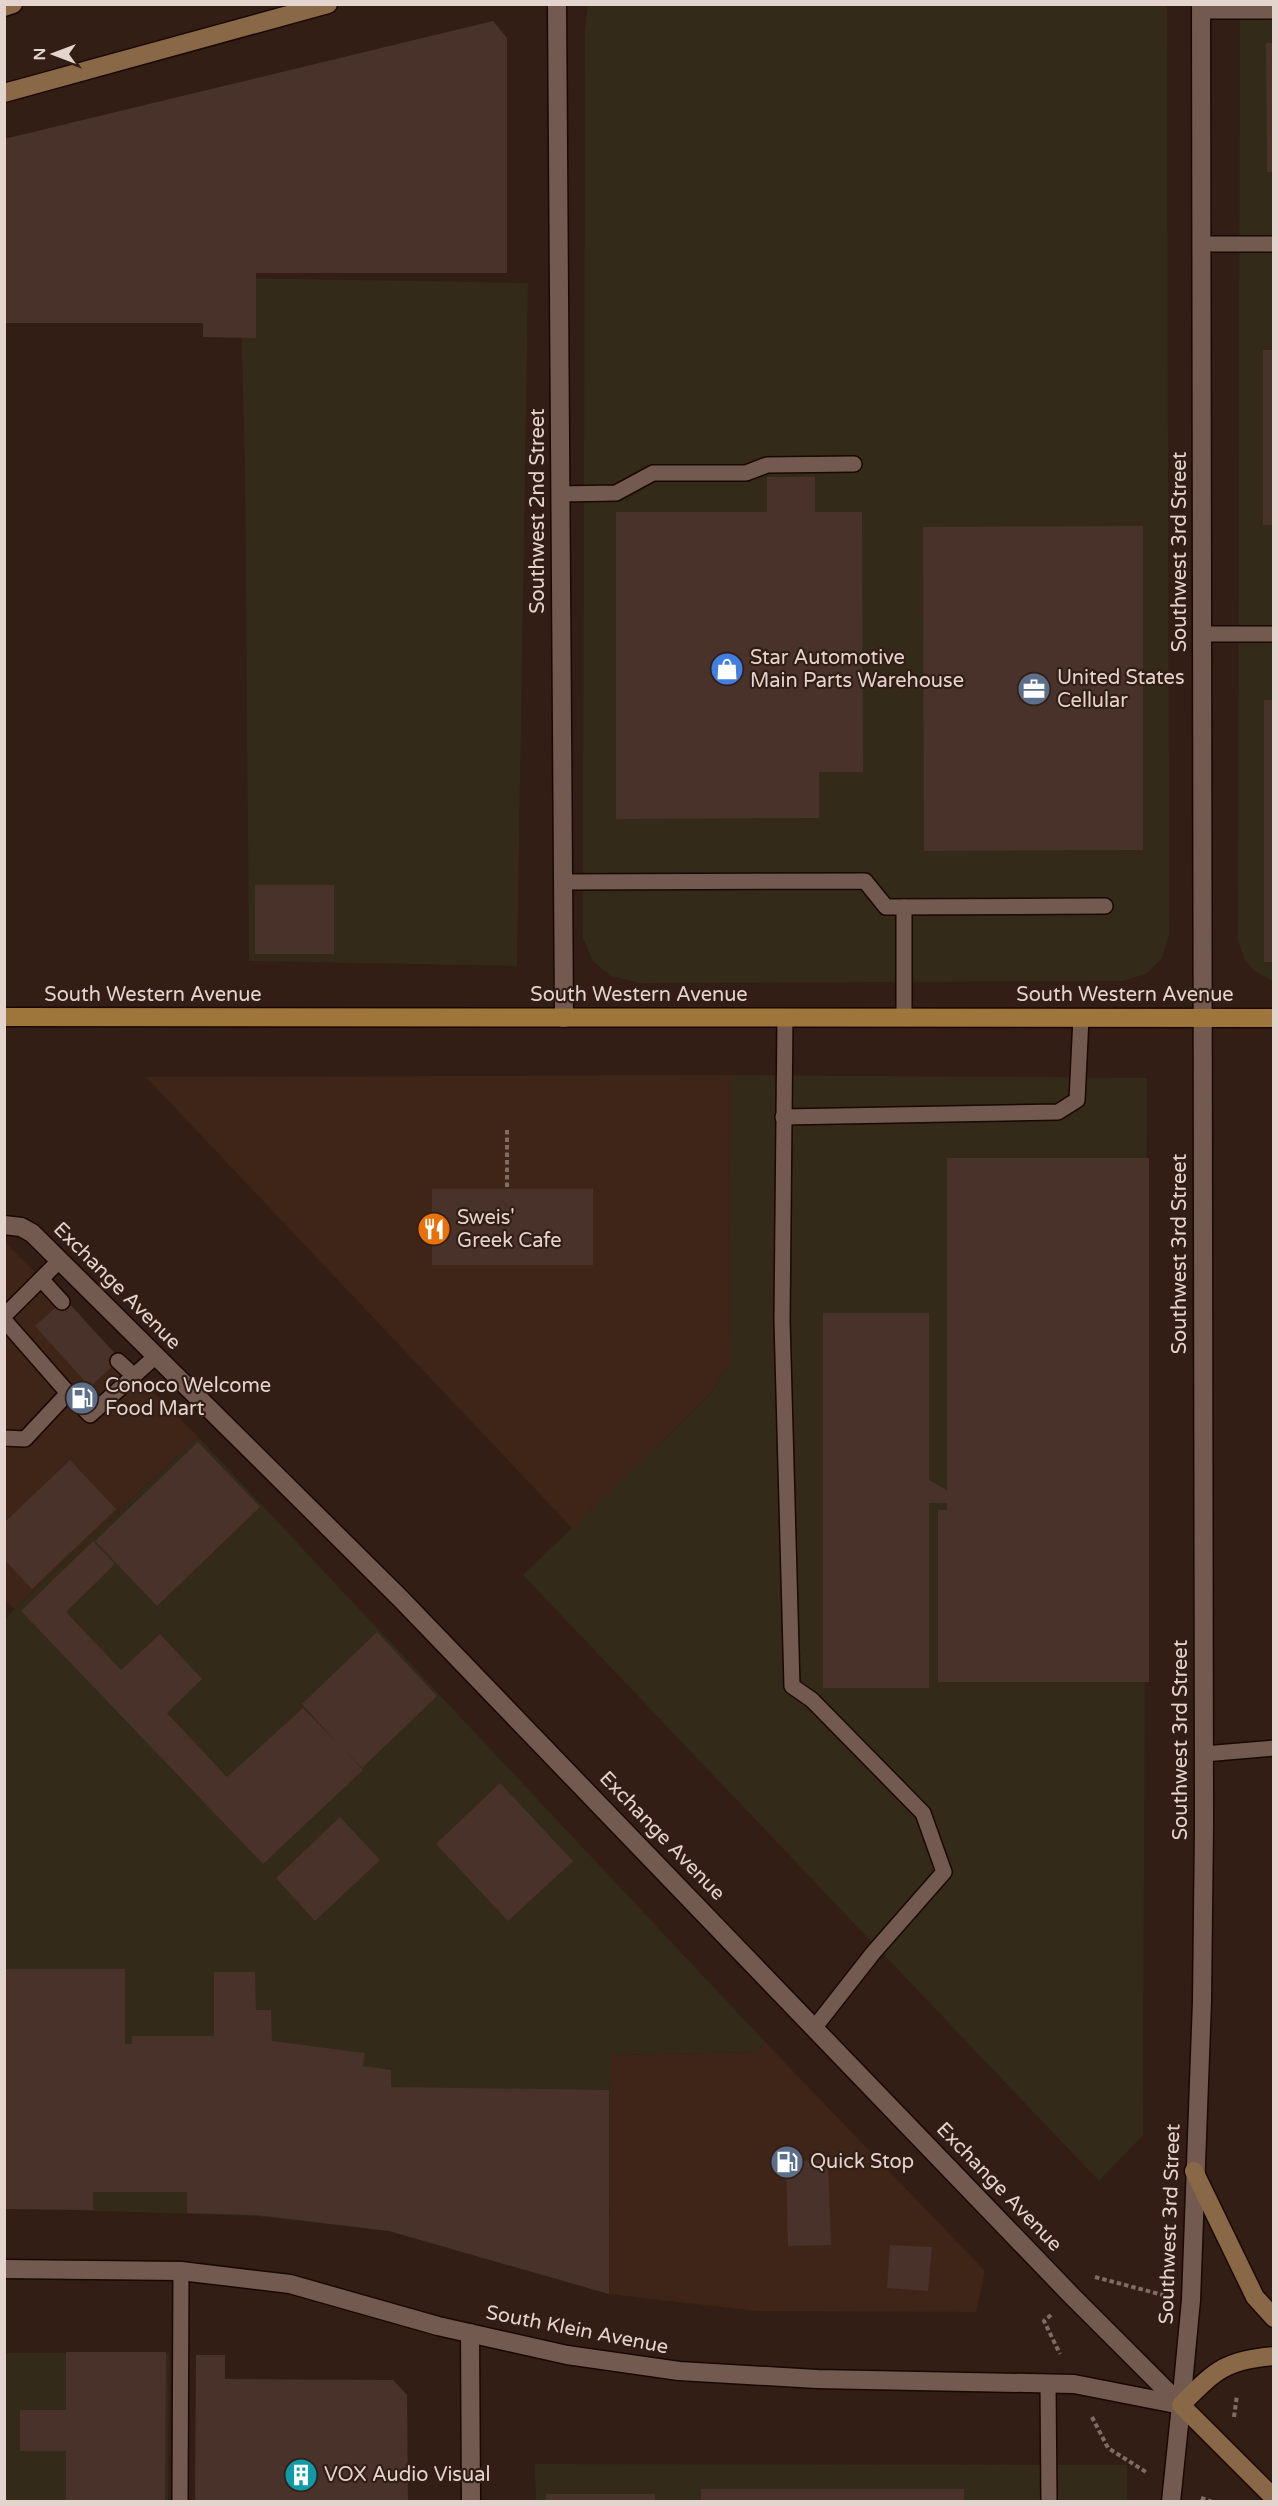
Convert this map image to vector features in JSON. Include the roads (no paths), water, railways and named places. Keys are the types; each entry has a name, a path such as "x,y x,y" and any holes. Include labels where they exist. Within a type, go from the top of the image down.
{"main road":[{"path":"4,7 13,4"},
{"path":"4,93 328,4"},
{"name":"South Western Avenue","path":"4,1017 1274,1018"},
{"path":"1194,2171 1255,2298 1274,2318"},
{"path":"1181,2405 1214,2372 1242,2358 1274,2356"},
{"name":"Exchange Avenue","path":"1181,2405 1274,2498"}],"street":[{"name":"Southwest 2nd Street","path":"557,4 564,1018"},
{"name":"Southwest 3rd Street","path":"1171,2502 1191,2300 1202,2001 1204,1754 1201,8"},
{"name":"Exchange Avenue","path":"4,1225 21,1227 32,1233 409,1606 1072,2296 1181,2405"},
{"name":"South Klein Avenue","path":"4,2269 181,2271 290,2284 470,2333 567,2355 679,2372 817,2379 1074,2384 1181,2405"},
{"path":"470,2333 471,2502"}],"lane":[{"path":"1201,8 1274,11"},
{"path":"1202,244 1274,244"},
{"path":"560,494 616,493 653,472 746,472 767,465 854,464"},
{"path":"1202,634 1274,634"},
{"path":"563,882 865,881 886,907 1105,906"},
{"path":"904,907 904,1017"},
{"path":"785,1017 782,1320 792,1686 812,1700 923,1813 944,1872 873,1953 815,2027"},
{"path":"783,1117 1058,1113 1077,1100 1081,1018"},
{"path":"4,1316 60,1260"},
{"path":"40,1279 62,1302"},
{"path":"4,1320 90,1415 156,1356"},
{"path":"118,1360 133,1375"},
{"path":"4,1438 25,1439 68,1393"},
{"path":"1204,1754 1274,1748"},
{"path":"180,2502 181,2271"},
{"path":"1048,2384 1049,2502"}],"place":[{"name":"Star Automotive Main Parts Warehouse","path":"727,669"},
{"name":"United States Cellular","path":"1034,689"},
{"name":"Sweis' Greek Cafe","path":"434,1229"},
{"name":"Conoco Welcome Food Mart","path":"82,1398"},
{"name":"Quick Stop","path":"787,2162"},
{"name":"VOX Audio Visual","path":"301,2475"}]}
